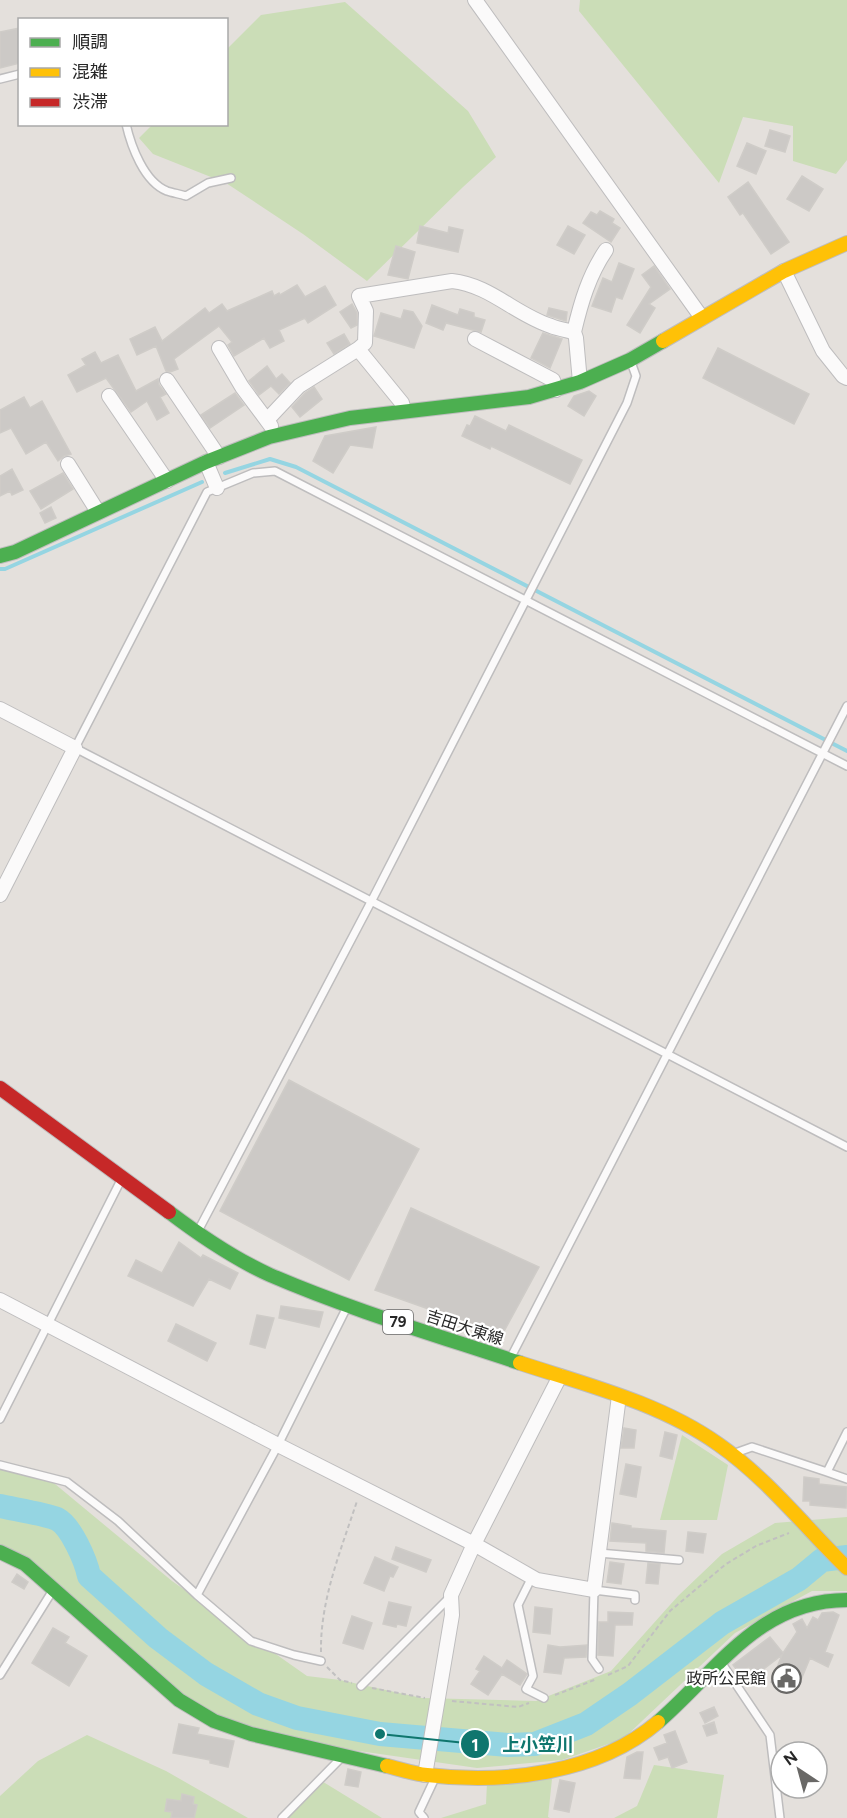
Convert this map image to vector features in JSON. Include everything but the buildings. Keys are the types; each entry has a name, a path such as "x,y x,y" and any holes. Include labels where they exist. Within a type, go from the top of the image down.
{"street":[{"path":"475,0 702,318"},
{"path":"0,555 35,543 166,481 275,435 350,418 529,397 580,382 630,360 784,272 847,243"},
{"path":"580,382 574,332 582,298 594,267 606,250"},
{"path":"784,272 823,351 847,378"},
{"path":"267,420 299,386 365,343 366,311 359,296 452,281 466,282 549,326 574,332"},
{"path":"475,339 553,380 556,390"},
{"path":"219,348 275,435"},
{"path":"358,349 402,403 404,411"},
{"path":"167,380 213,460 217,488"},
{"path":"109,396 166,481"},
{"path":"68,464 98,512"},
{"path":"0,709 75,748 0,895"},
{"name":"吉田大東線","path":"0,1088 197,1233 268,1274 348,1305 619,1396 678,1420 732,1455 847,1568"},
{"path":"0,1300 474,1544 537,1580 594,1590 619,1396"},
{"path":"429,1771 452,1615 451,1595 474,1544 560,1376"},
{"path":"0,1552 25,1564 179,1700 214,1721 251,1734 343,1756 429,1771 501,1777 592,1760 614,1751 644,1734 679,1705 719,1660 761,1627 798,1607 819,1601 847,1600"}],"lane":[{"path":"0,79 18,74"},
{"path":"126,126 130,143 138,159 150,176 165,190 186,196 208,183 231,178"},
{"path":"197,1233 372,900 633,389 636,376 630,360"},
{"path":"847,766 824,751 528,597 275,471 253,473 207,492 75,748 847,1147"},
{"path":"510,1359 847,706"},
{"path":"0,1419 122,1179"},
{"path":"197,1595 278,1445 348,1305"},
{"path":"827,1472 847,1432"},
{"path":"732,1455 752,1447 847,1479"},
{"path":"0,1465 67,1482 118,1521 197,1595 251,1641 294,1655 321,1660"},
{"path":"599,1553 679,1560"},
{"path":"532,1577 518,1605 533,1676 525,1689 544,1698"},
{"path":"0,1675 54,1588"},
{"path":"598,1669 592,1659 594,1590 635,1595 635,1600"},
{"path":"361,1686 451,1595"},
{"path":"719,1660 770,1735 780,1818"},
{"path":"282,1818 343,1756"},
{"path":"424,1818 418,1812 429,1771"}],"green space":[{"path":"580,0 847,0 847,160 836,174 793,161 793,126 743,117 719,183 579,11"},
{"path":"345,2 468,111 496,157 367,281 303,234 226,183 153,154 139,138 151,126 228,126 228,48 261,15"},
{"path":"682,1435 728,1465 717,1520 660,1520"},
{"path":"0,1469 49,1479 172,1581 307,1676 340,1680 422,1698 536,1701 611,1671 678,1596 722,1554 775,1523 847,1517 847,1591 812,1591 735,1633 623,1739 562,1760 477,1768 262,1737 214,1721 0,1550"},
{"path":"87,1735 166,1771 248,1818 0,1818 0,1796 38,1761"},
{"path":"654,1765 724,1775 717,1818 614,1818 637,1806"},
{"path":"552,1779 548,1817 550,1818 441,1818 486,1804 487,1783"},
{"path":"320,1780 382,1818 282,1818"}],"waterway":[{"path":"225,473 270,459 296,467 847,751"},
{"path":"0,569 5,569 202,482"},
{"path":"0,1506 57,1519 77,1544 89,1576 158,1638 206,1674 258,1704 297,1718 380,1734 508,1745 535,1744 586,1724 630,1694 722,1623 799,1579 822,1560 847,1557"}],"traffic: fast":[{"path":"0,556 15,552 206,462 269,437 350,418 529,397 580,382 630,360 663,341"},
{"path":"169,1212 218,1246 270,1275 363,1311 520,1363"},
{"path":"0,1552 25,1564 179,1700 214,1721 251,1734 387,1766"},
{"path":"658,1722 721,1661 764,1625 789,1612 816,1603 847,1600"}],"traffic: slow":[{"path":"663,341 784,271 847,243"},
{"path":"520,1363 622,1396 696,1430 736,1457 753,1472 847,1568"},
{"path":"387,1766 412,1773 457,1777 518,1776 578,1764 607,1753 634,1740 658,1722"}],"traffic: jam":[{"path":"0,1088 169,1212"}],"place":[{"name":"政所公民館","path":"787,1678"},
{"name":"上小笠川","path":"380,1734"}]}
